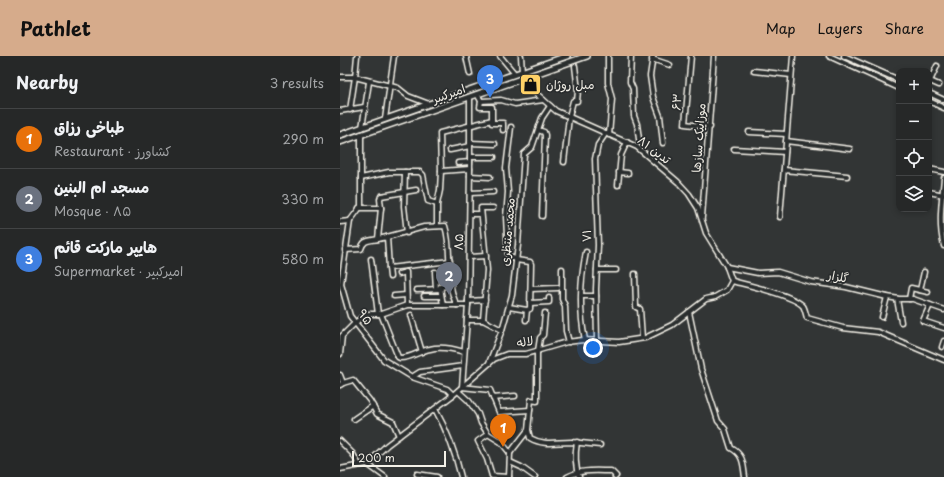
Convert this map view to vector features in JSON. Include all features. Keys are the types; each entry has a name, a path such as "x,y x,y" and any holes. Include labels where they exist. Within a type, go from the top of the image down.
{"main road":[{"name":"امیرکبیر","path":"340,135 522,72 554,58 567,56"},
{"name":"امیرکبیر","path":"340,142 587,56"},
{"path":"444,100 446,106"},
{"path":"436,102 438,108"}],"street":[{"path":"350,110 356,77 357,56"},
{"path":"386,119 394,56"},
{"path":"466,56 470,74"},
{"path":"500,56 515,74"},
{"path":"521,56 522,72"},
{"name":"۷۱","path":"597,341 596,296 598,246 595,159 598,146 608,134 612,99 608,83 608,56"},
{"path":"631,56 630,82 639,139"},
{"name":"۶۳","path":"691,56 685,124 710,127"},
{"name":"موزاییک سازها","path":"702,221 714,56"},
{"path":"780,217 792,56"},
{"path":"829,56 896,87"},
{"path":"844,56 896,79"},
{"path":"664,143 660,116 653,97 650,76 652,58 670,65"},
{"path":"564,162 569,117 573,101 577,101 578,91 576,66"},
{"path":"932,77 937,66"},
{"path":"754,71 791,75"},
{"path":"340,77 356,77 369,82 398,88 408,96 429,105"},
{"name":"تدین ۸۱","path":"520,79 556,111 637,147 678,182 689,194 698,208 706,233 727,267 732,281"},
{"path":"362,128 369,82"},
{"path":"932,83 939,85"},
{"path":"477,94 481,101 480,107 492,107 492,123 503,123 503,130"},
{"path":"932,94 944,100"},
{"name":"۸۵","path":"460,389 468,303 470,97"},
{"path":"481,101 501,100 515,104 543,100"},
{"path":"932,102 944,108"},
{"name":"محمد منتظری","path":"489,364 502,330 512,295 523,158 526,152 532,147 542,118 550,106"},
{"path":"340,111 364,107"},
{"path":"437,226 437,204 442,171 440,133 470,127 492,120"},
{"path":"511,127 506,168 508,192 506,217 508,255 516,260 531,262 530,308 527,310 526,320"},
{"path":"538,130 544,132 545,135 542,216"},
{"path":"749,132 786,134"},
{"name":"۹۵","path":"361,134 361,206 350,221 340,284 350,316 384,360 412,377 447,389 453,395"},
{"path":"786,141 850,149"},
{"path":"618,185 621,155 627,142"},
{"path":"450,150 470,145 495,144"},
{"path":"734,149 785,152"},
{"path":"458,163 470,159 494,157"},
{"path":"442,171 470,169"},
{"path":"784,170 847,176"},
{"path":"932,170 944,172"},
{"path":"361,178 389,172 420,172 422,174 428,201 437,204"},
{"path":"405,172 404,206 407,233"},
{"path":"619,172 628,173"},
{"path":"470,176 490,176"},
{"path":"944,178 940,220 944,246"},
{"path":"378,239 381,196 416,190"},
{"path":"470,193 493,192"},
{"path":"932,193 943,195"},
{"path":"359,208 380,208"},
{"path":"483,320 487,270 481,208 493,208"},
{"path":"470,214 481,214"},
{"path":"340,222 350,221"},
{"path":"345,250 361,249 363,243 365,242 407,233 424,227 443,226 445,228 450,261 452,298 457,305"},
{"path":"387,238 390,277"},
{"path":"585,340 582,321 582,277 586,252"},
{"path":"469,257 486,256"},
{"path":"371,259 379,314 398,357 402,359 437,348 464,352"},
{"path":"389,268 450,261"},
{"name":"گلزار","path":"727,267 758,273 778,272 811,282 846,287 897,299 913,299 944,310"},
{"path":"562,269 562,299 565,306 566,331 569,342"},
{"path":"597,270 616,270"},
{"path":"399,274 406,272 407,305"},
{"path":"435,272 443,305"},
{"path":"920,290 924,272"},
{"path":"635,274 636,307 640,309 642,338"},
{"path":"732,281 758,287 798,303 804,307 807,318 843,328 878,332 944,360"},
{"name":"لاله","path":"367,464 387,445 453,395 494,359 507,354 526,354 569,342 585,340 619,342 642,338 672,325 706,299 714,297 727,290 732,281"},
{"path":"418,290 438,289 440,287 451,286"},
{"path":"531,290 558,288"},
{"path":"909,299 911,288 928,292"},
{"path":"394,296 406,295"},
{"path":"424,296 441,296"},
{"path":"582,296 596,296"},
{"path":"882,317 886,297"},
{"path":"530,303 549,302 549,298"},
{"path":"897,299 901,322"},
{"path":"340,354 342,336 366,314 379,314 407,305 457,305 485,300"},
{"path":"930,305 924,321 944,328"},
{"path":"509,307 527,310"},
{"path":"689,312 701,369 718,421 725,429 731,448 738,452 742,458 745,477"},
{"path":"545,313 543,335 540,338 538,351 537,400 531,400 528,430 530,438 537,442 546,444 577,442 600,445"},
{"path":"411,315 422,352"},
{"path":"467,320 483,320 502,330"},
{"path":"942,347 944,341"},
{"path":"412,377 420,372 463,366"},
{"path":"340,375 341,384 353,380 377,414 393,422 400,436"},
{"path":"460,389 489,389 499,412 530,410"},
{"path":"460,389 478,414 481,423 488,434 501,442 510,453"},
{"path":"493,398 515,396"},
{"path":"354,419 372,406"},
{"path":"435,409 447,431 456,456 461,477"},
{"path":"488,434 478,441 487,459 492,476 509,477 510,453 528,430"},
{"path":"340,441 353,454 359,465"},
{"path":"577,442 577,472 579,477"},
{"path":"510,462 521,466 535,477"},
{"path":"340,469 367,464 385,477"},
{"path":"567,477 577,472 611,471 616,476 615,477"},
{"path":"417,474 437,477"}],"place":[{"name":"مبل روژان","path":"531,85"},
{"name":"هایپر مارکت قائم","path":"490,98"},
{"name":"مسجد ام البنین","path":"449,295"},
{"name":"طباخی رزاق","path":"503,447"}]}
